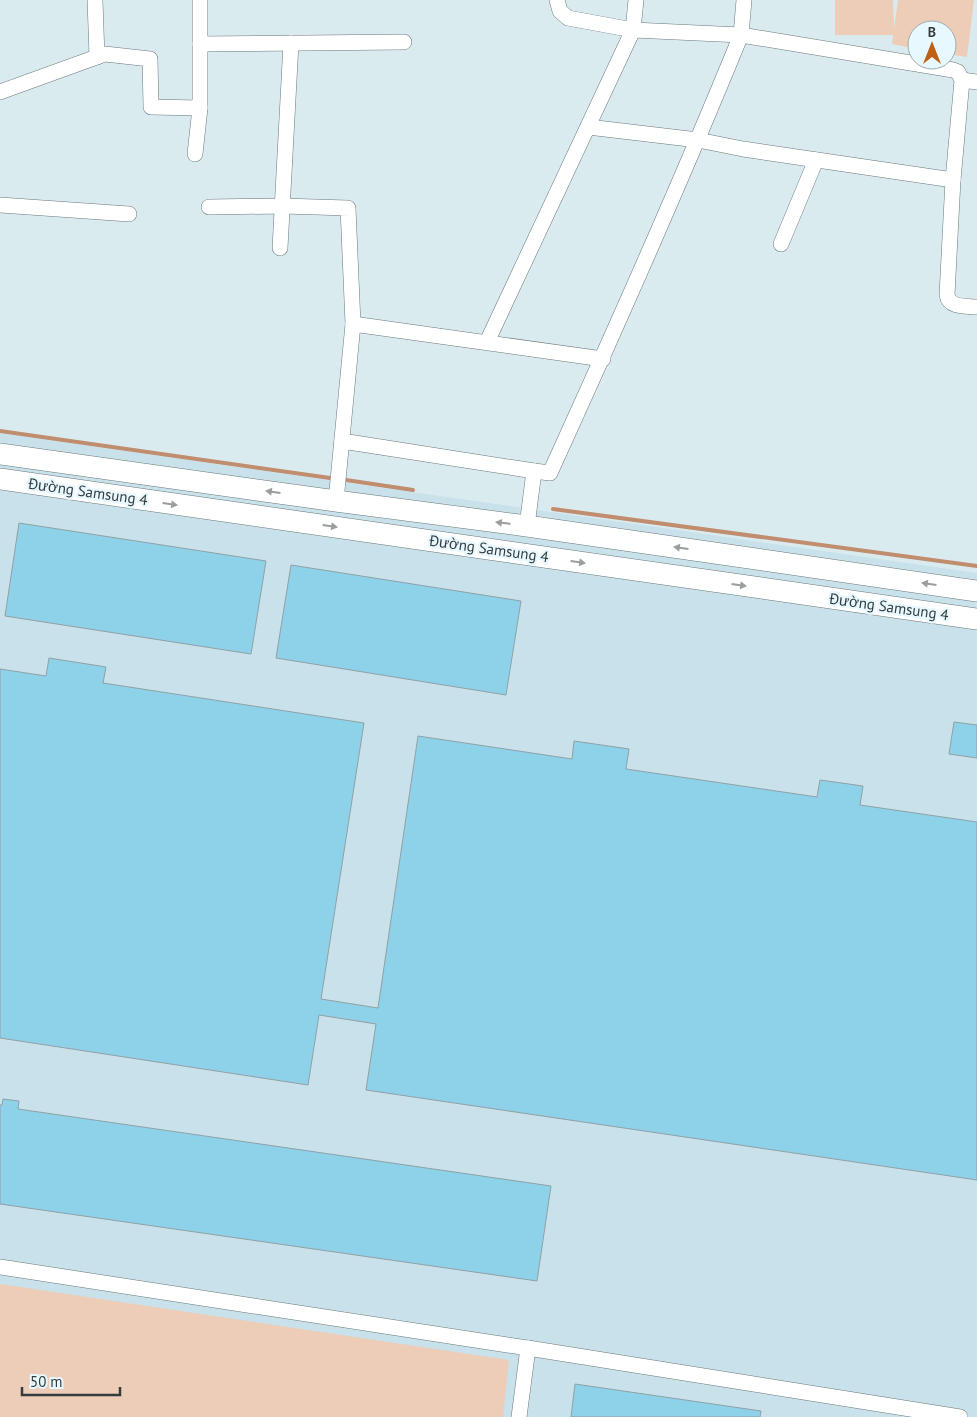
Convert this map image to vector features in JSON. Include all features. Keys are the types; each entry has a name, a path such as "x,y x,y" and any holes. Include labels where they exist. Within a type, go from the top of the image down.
{"main road":[{"name":"Đường Samsung 4","path":"0,454 527,526 977,591"},
{"name":"Đường Samsung 4","path":"0,480 977,619"},
{"path":"524,554 527,526"},
{"path":"628,570 632,541"}],"street":[{"path":"95,0 96,57"},
{"path":"196,154 200,108 200,0"},
{"path":"557,0 560,11 568,18 633,30 741,35 958,72 962,80 953,180 947,295 948,300 952,304 977,307"},
{"path":"487,342 633,30 636,0"},
{"path":"342,441 550,473 603,358 698,140 741,35 744,0"},
{"path":"200,44 404,42"},
{"path":"280,248 291,43"},
{"path":"0,92 105,54 150,58 150,107 200,108"},
{"path":"962,80 977,82"},
{"path":"588,127 698,140 743,149 953,180"},
{"path":"781,244 816,160"},
{"path":"0,205 129,214"},
{"path":"209,207 283,206 348,208 353,324 336,501"},
{"path":"353,324 603,358"},
{"path":"527,526 534,471"},
{"path":"0,1266 960,1417"},
{"path":"519,1417 528,1348"}],"shaded area":[{"path":"835,0 893,0 894,29 898,0 974,0 967,57 957,56 957,20 907,20 907,47 892,44 893,35 835,35"},
{"path":"0,433 977,573 977,1417 0,1417"},
{"path":"0,1284 509,1360 503,1417 0,1417"}],"building":[{"path":"19,523 266,561 251,654 5,616"},
{"path":"291,565 521,601 506,695 276,658"},
{"path":"49,658 106,667 103,683 364,723 321,999 378,1008 418,736 572,759 574,741 629,749 626,769 817,797 820,780 863,786 860,805 977,822 977,1180 366,1090 376,1024 319,1015 308,1085 0,1038 0,669 46,676"},
{"path":"954,722 977,725 977,758 949,754"},
{"path":"3,1099 19,1101 18,1109 551,1186 537,1281 0,1204 0,1105 2,1105"},
{"path":"575,1384 761,1411 760,1417 571,1417"}],"waterway":[{"path":"0,431 330,478"},
{"path":"346,480 413,490"},
{"path":"553,509 977,566"}]}
